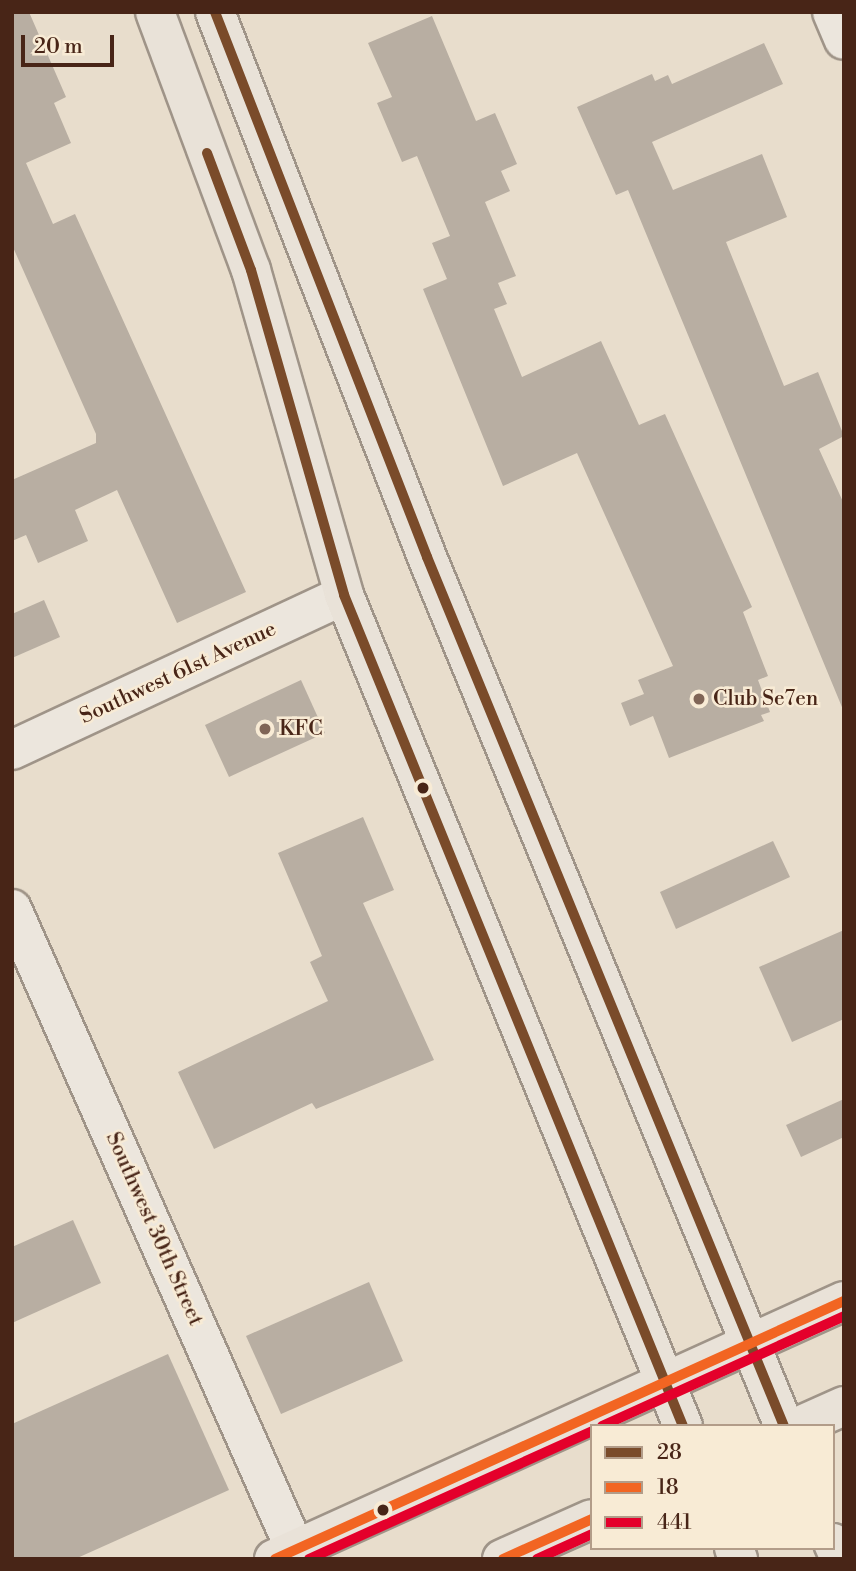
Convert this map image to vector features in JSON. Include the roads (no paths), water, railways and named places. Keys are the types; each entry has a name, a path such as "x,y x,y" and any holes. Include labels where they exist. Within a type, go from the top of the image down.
{"main road":[{"path":"155,12 251,270 344,596 682,1424"},
{"path":"215,12 427,557 783,1424"},
{"path":"285,1554 844,1301"},
{"path":"804,1424 844,1406"},
{"path":"502,1559 590,1520"}],"street":[{"path":"832,12 844,40"},
{"name":"Southwest 61st Avenue","path":"12,750 344,596"},
{"name":"Southwest 30th Street","path":"12,909 285,1554"}],"place":[{"name":"Club Se7en","path":"699,699"},
{"name":"KFC","path":"265,729"}]}
